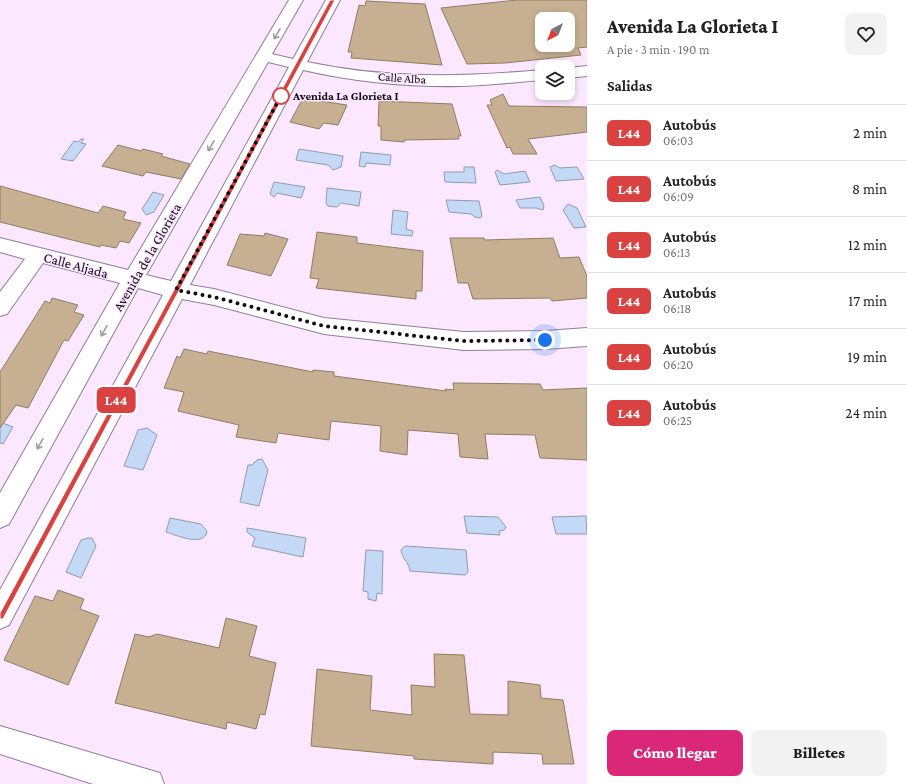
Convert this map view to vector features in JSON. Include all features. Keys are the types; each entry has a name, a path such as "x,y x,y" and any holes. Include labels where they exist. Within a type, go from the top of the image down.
{"street":[{"name":"Avenida de la Glorieta","path":"0,516 142,282 263,56 296,0"},
{"path":"0,616 333,0"},
{"name":"Calle Alba","path":"263,56 297,66 354,74 420,80 462,81 535,76"},
{"path":"575,72 587,71"},
{"name":"Calle Aljada","path":"0,245 142,282 214,297 324,326 464,341 545,340 587,337"},
{"path":"0,308 38,255"},
{"path":"0,740 124,779 148,784"}],"water":[{"path":"81,139 84,139 81,143 86,144 73,161 61,159 74,141 78,142"},
{"path":"299,149 343,156 341,167 333,170 328,165 296,160"},
{"path":"361,152 391,155 390,165 366,163 365,167 359,166"},
{"path":"555,165 560,168 577,167 584,179 556,181 550,167"},
{"path":"464,167 474,167 476,183 445,182 444,172 464,172"},
{"path":"497,170 504,174 525,171 530,182 500,185 495,172"},
{"path":"274,182 305,187 301,198 277,193 274,197 270,194"},
{"path":"327,188 361,192 359,206 341,203 337,207 328,206 326,203"},
{"path":"153,192 164,195 154,212 146,215 142,209"},
{"path":"540,197 544,206 543,210 536,208 520,208 516,200"},
{"path":"446,200 479,201 482,216 480,218 471,214 449,212"},
{"path":"568,204 577,208 586,227 574,228 563,210"},
{"path":"393,210 408,212 406,229 413,231 412,236 391,234"},
{"path":"0,422 13,427 3,444 0,443"},
{"path":"147,428 157,435 143,470 124,466 138,430"},
{"path":"262,459 268,470 259,506 240,502 248,465 252,465 257,460"},
{"path":"464,516 498,517 506,527 504,530 499,531 500,535 467,533"},
{"path":"586,516 587,534 556,534 552,517"},
{"path":"170,518 201,524 207,531 205,536 196,540 166,532"},
{"path":"247,528 306,538 303,557 252,546 255,538 247,532"},
{"path":"92,538 96,546 81,578 66,572 81,540"},
{"path":"405,546 466,550 468,572 465,575 410,571 401,550"},
{"path":"366,550 383,551 382,594 377,593 376,601 368,599 368,592 363,591"}],"building":[{"path":"517,0 587,0 587,47 578,48 581,55 505,63 467,64 441,8"},
{"path":"366,1 425,4 442,65 351,58 352,52 348,52 359,5 365,6"},
{"path":"503,94 509,106 587,107 587,132 528,139 537,154 513,154 510,147 507,148 487,105 492,105 490,100"},
{"path":"303,98 347,105 338,125 324,123 319,129 290,122"},
{"path":"379,101 452,104 461,136 458,136 459,139 405,140 404,142 381,140 381,126 378,126"},
{"path":"118,145 141,151 143,149 163,154 161,156 190,164 181,179 146,172 143,176 102,166"},
{"path":"0,186 98,213 103,206 126,212 123,219 141,223 129,243 120,241 116,248 101,245 100,247 0,222"},
{"path":"317,232 357,237 357,243 423,251 422,291 416,291 416,299 316,288 319,279 310,278"},
{"path":"265,233 288,239 271,276 227,265 240,234 264,236"},
{"path":"450,238 484,238 485,240 553,238 560,258 579,257 587,276 587,298 552,301 550,298 473,299 468,283 458,283"},
{"path":"52,298 78,305 74,312 84,315 68,341 64,340 28,408 16,405 0,428 0,372 45,301 50,303"},
{"path":"184,349 207,354 208,351 313,372 313,370 334,372 334,376 446,391 445,389 454,390 453,383 540,384 543,390 587,388 587,460 540,458 535,435 485,434 488,459 460,457 458,434 408,430 407,455 380,451 381,426 331,421 329,440 278,433 276,443 236,437 239,425 178,411 184,392 164,388 177,356 180,358"},
{"path":"58,590 84,599 80,609 99,616 68,685 4,660 35,596 53,601"},
{"path":"226,618 257,626 249,656 276,663 265,715 260,714 256,729 227,722 226,729 115,703 135,634 149,637 157,634 219,648"},
{"path":"434,654 464,655 470,714 508,715 508,681 540,685 541,698 563,700 574,764 543,764 542,754 493,752 493,764 414,759 414,756 311,746 317,669 372,676 370,710 412,715 411,685 435,687"}],"bus line":[{"name":"L44","path":"0,616 333,0"}],"place":[{"name":"Avenida La Glorieta I","path":"281,96"}],"route":[{"path":"281,96 282,94 176,290 214,297 324,326 464,341 545,340"}]}
